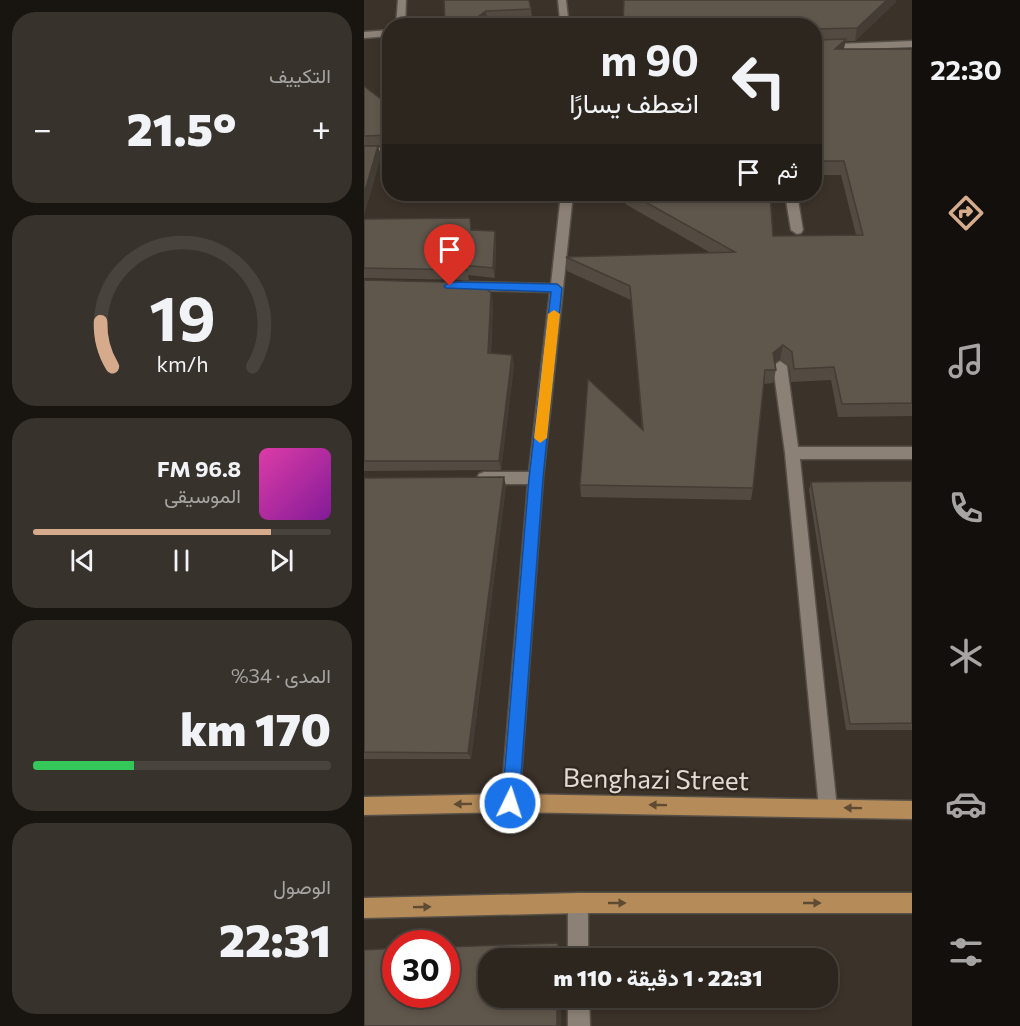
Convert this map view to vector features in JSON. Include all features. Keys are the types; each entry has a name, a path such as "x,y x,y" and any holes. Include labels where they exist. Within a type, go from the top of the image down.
{"main road":[{"name":"Benghazi Street","path":"364,806 510,803 912,810"},
{"path":"364,908 578,903 912,903"}],"street":[{"path":"401,18 402,0"},
{"path":"562,0 564,18"},
{"path":"364,34 382,33"},
{"path":"822,48 912,44"},
{"path":"364,151 382,151"},
{"path":"510,803 536,478 566,201"},
{"path":"792,201 797,231"},
{"path":"455,286 557,288"},
{"path":"780,366 792,453 828,808"},
{"path":"792,453 912,453"},
{"path":"467,478 536,478"},
{"path":"578,903 578,948"},
{"path":"579,1008 579,1026"}],"building":[{"path":"444,0 529,0 531,9 486,11 479,16 481,18 445,18"},
{"path":"624,0 887,0 857,28 822,29 822,18 623,18"},
{"path":"846,39 835,49 912,49 912,403 842,404 834,367 794,369 792,352 783,345 773,353 776,370 765,370 753,488 580,485 588,379 643,430 630,286 566,257 735,252 644,201 770,201 773,236 863,235 844,161 822,161 822,40"},
{"path":"364,86 382,100 382,135 364,136"},
{"path":"364,146 378,146 364,194"},
{"path":"470,218 471,230 495,231 493,268 462,265 467,270 364,268 364,219"},
{"path":"364,280 481,283 491,293 488,353 512,355 499,461 364,461"},
{"path":"504,477 468,753 364,752 364,478"},
{"path":"912,481 912,723 850,724 811,482"},
{"path":"558,943 558,948 478,948 478,1008 557,1008 557,1026 364,1026 364,950 382,949 382,1008 460,1008 460,946"}],"slow traffic":[{"path":"540,438 554,314"}],"route":[{"path":"450,286 557,288 536,478 510,803"}]}
